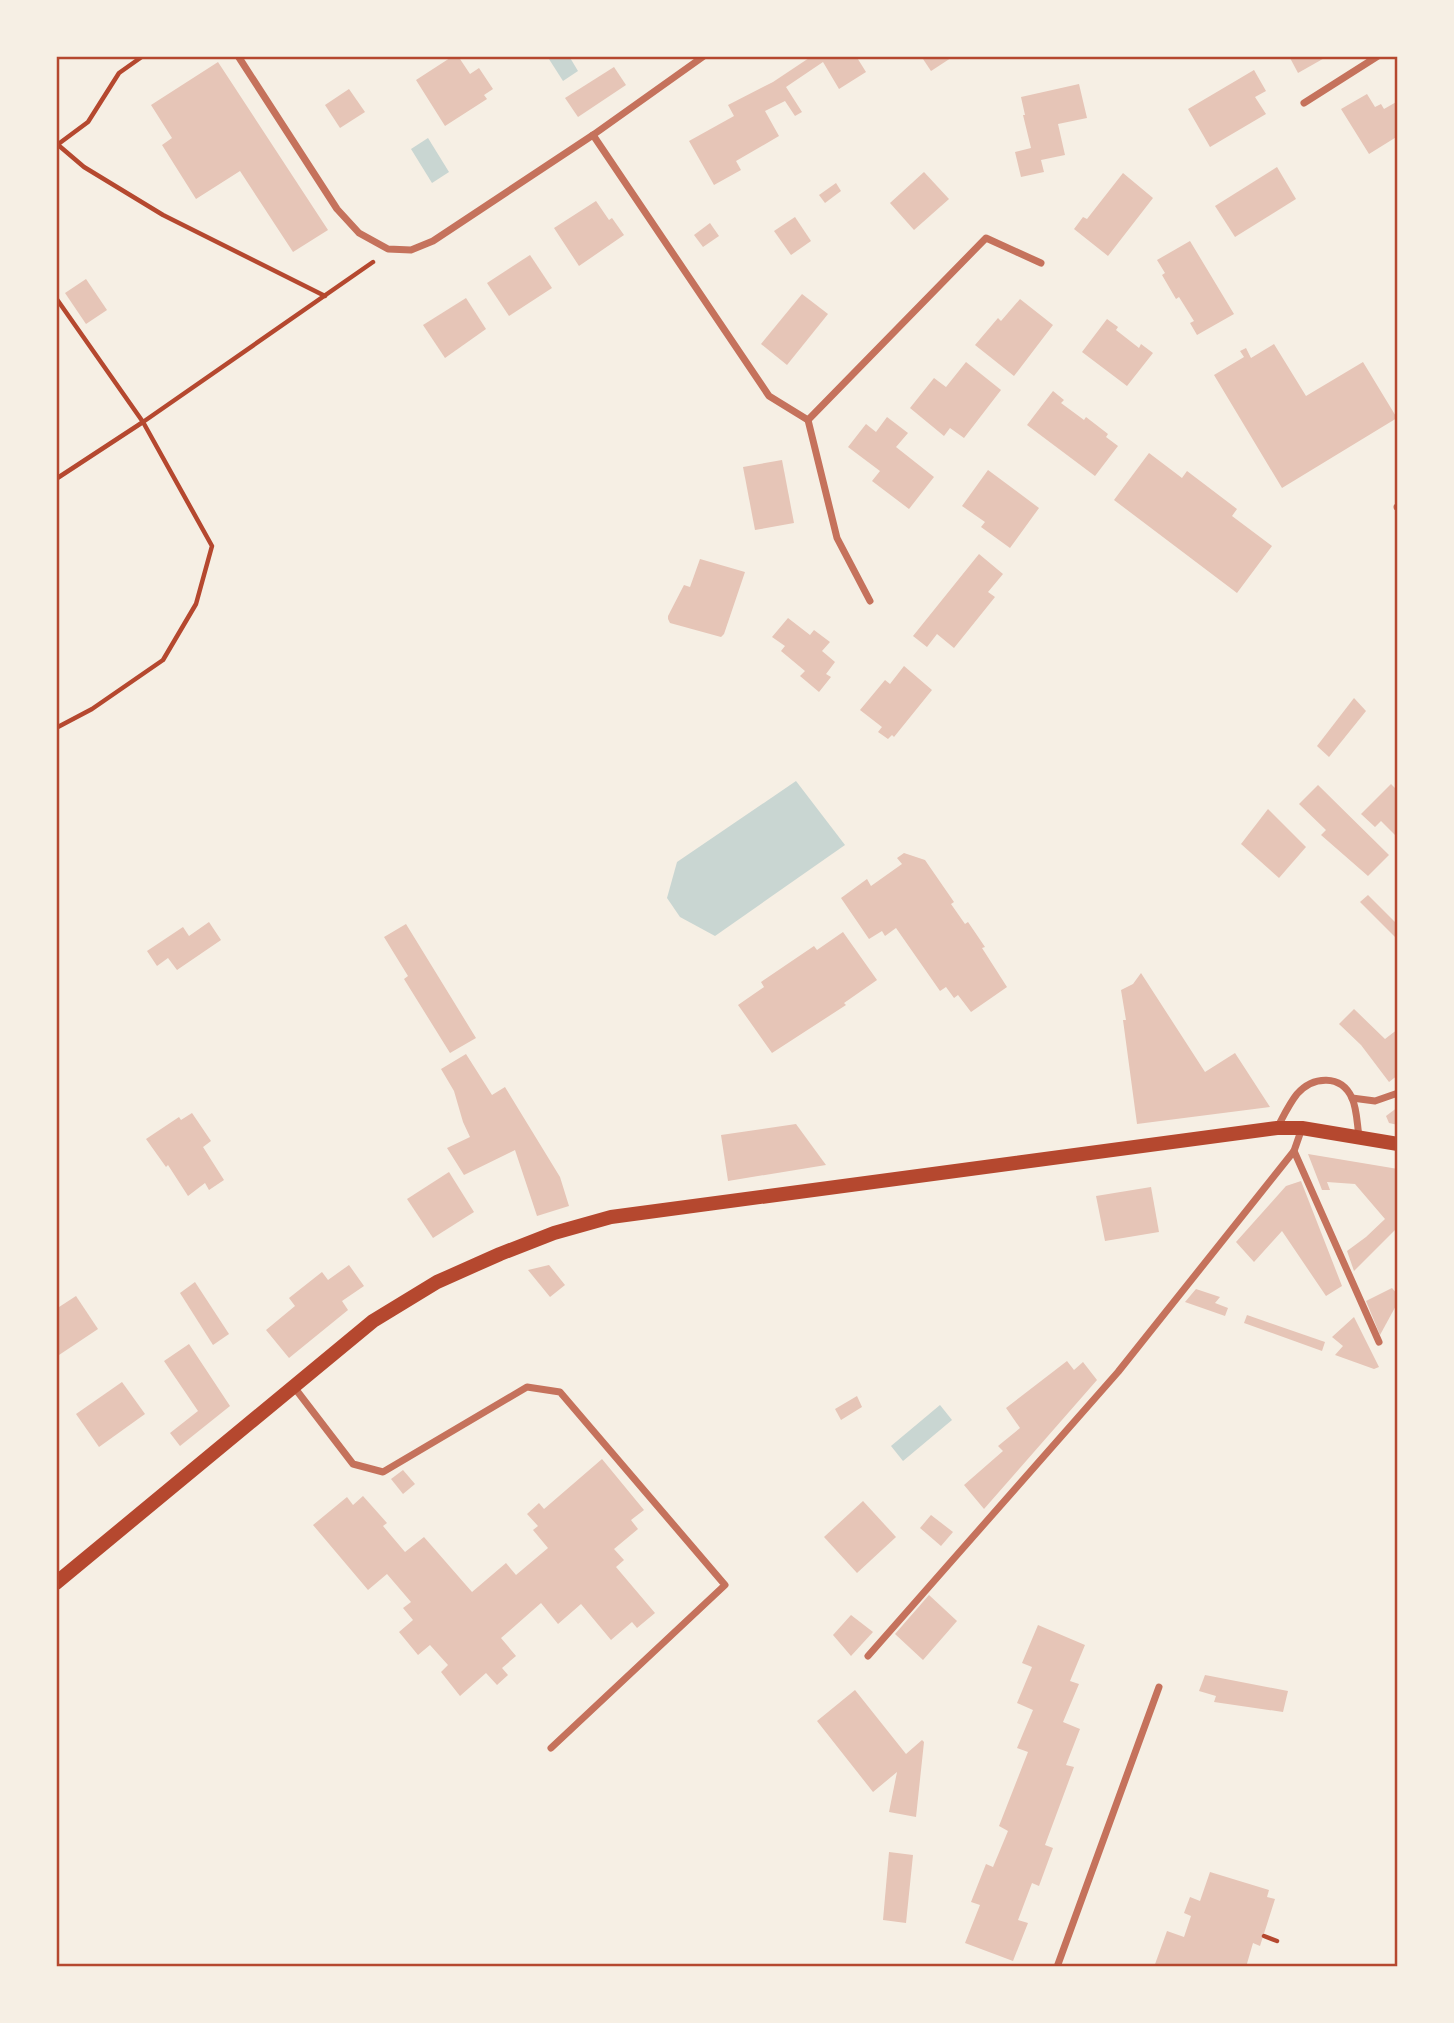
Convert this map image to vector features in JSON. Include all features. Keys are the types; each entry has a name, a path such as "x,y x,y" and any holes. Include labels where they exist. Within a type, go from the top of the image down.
{"main road":[{"path":"56,1583 373,1321 437,1282 554,1233 600,1220 1277,1128 1302,1128 1398,1144"}],"street":[{"path":"238,56 337,209 359,233 388,248 411,250 433,241 593,135 704,56"},
{"path":"1304,103 1378,56"},
{"path":"593,135 769,396 808,420 837,538 870,601"},
{"path":"808,420 986,238 1041,263"},
{"path":"1277,1128 1298,1093 1316,1080 1329,1079 1344,1086 1352,1098 1359,1136"},
{"path":"1352,1098 1375,1101 1398,1093"},
{"path":"868,1656 1118,1372 1294,1151 1302,1128"},
{"path":"1294,1151 1379,1342"},
{"path":"294,1387 353,1464 383,1472 527,1387 560,1392 724,1585 551,1748"},
{"path":"1057,1967 1159,1687"}],"path":[{"path":"143,56 119,73 88,122 56,145 84,167 163,215 326,297"},
{"path":"56,479 326,297 388,248"},
{"path":"56,298 143,422 212,547 196,604 163,660 92,709 56,729"},
{"path":"1264,1936 1277,1941"}],"shaded area":[{"path":"547,56 569,56 578,71 563,81"},
{"path":"428,138 449,172 432,183 411,149"},
{"path":"796,781 845,845 715,936 680,917 667,898 677,862"},
{"path":"940,1405 952,1420 903,1461 891,1446"}],"building":[{"path":"453,56 458,56 470,74 479,68 493,89 484,95 487,99 445,126 416,80"},
{"path":"812,56 856,56 866,72 839,89 823,62 786,87 802,112 795,116 785,101 765,111 779,136 736,161 741,170 714,185 689,141 734,116 728,105 773,82"},
{"path":"921,56 954,56 931,71"},
{"path":"1289,56 1328,56 1298,73"},
{"path":"218,62 328,230 293,252 240,171 196,199 162,145 172,138 151,105"},
{"path":"614,67 626,85 578,117 565,98"},
{"path":"1254,70 1266,91 1255,97 1266,114 1210,147 1188,109"},
{"path":"1079,84 1087,118 1058,124 1065,155 1041,160 1044,172 1021,177 1015,152 1031,148 1021,97"},
{"path":"349,89 365,112 340,128 325,105"},
{"path":"1367,94 1375,107 1381,104 1384,109 1398,101 1398,136 1369,154 1341,109"},
{"path":"1277,167 1296,199 1235,237 1215,206"},
{"path":"924,172 949,199 914,230 890,203"},
{"path":"1123,173 1153,198 1108,256 1074,229 1083,217 1087,219"},
{"path":"836,183 841,191 825,203 819,195"},
{"path":"596,201 624,235 579,266 554,228"},
{"path":"795,217 811,241 791,255 774,231"},
{"path":"710,223 719,236 703,247 694,235"},
{"path":"1190,241 1234,314 1197,335 1190,323 1194,321 1179,297 1176,299 1157,260"},
{"path":"530,255 552,288 509,316 487,283"},
{"path":"86,279 107,310 86,324 65,293"},
{"path":"802,294 828,314 787,365 761,344"},
{"path":"466,298 486,329 445,358 423,325"},
{"path":"1020,299 1053,325 1014,376 975,345 998,318 1001,321"},
{"path":"1107,319 1118,327 1116,330 1139,348 1141,344 1153,353 1127,386 1082,352"},
{"path":"1274,344 1306,396 1363,362 1397,418 1282,488 1214,375 1244,357 1240,351 1246,348 1251,358"},
{"path":"966,362 1001,390 964,438 950,428 944,436 910,408 934,378 946,387"},
{"path":"1053,391 1064,400 1061,403 1084,420 1086,417 1108,434 1106,437 1118,446 1095,476 1027,425"},
{"path":"887,417 908,433 896,447 934,477 909,509 872,481 880,471 848,447 866,424 876,432"},
{"path":"1149,453 1182,478 1187,471 1237,509 1232,516 1272,546 1237,593 1114,500"},
{"path":"782,460 794,523 755,530 743,467"},
{"path":"988,470 1039,508 1010,548 981,527 985,522 962,506"},
{"path":"979,554 1003,574 988,592 995,597 954,648 937,634 927,647 913,636"},
{"path":"700,559 745,572 721,637 670,623 668,619 684,585 690,587"},
{"path":"788,618 810,635 814,630 830,642 822,651 835,662 826,674 831,677 819,692 800,676 805,671 781,651 785,646 772,637"},
{"path":"904,666 932,690 894,737 892,735 888,739 878,732 882,727 860,710 885,680 890,684"},
{"path":"1354,698 1366,711 1329,757 1317,746"},
{"path":"1391,784 1398,791 1398,838 1381,821 1375,827 1361,814"},
{"path":"1318,785 1389,855 1368,876 1321,835 1326,830 1299,804"},
{"path":"1268,809 1306,847 1279,878 1241,844"},
{"path":"904,853 925,860 954,902 951,904 965,924 968,922 985,947 982,948 1007,987 971,1012 958,995 954,998 946,987 940,991 896,928 885,936 882,931 869,939 841,898 867,879 871,886 902,864 897,858"},
{"path":"1368,895 1398,925 1398,940 1360,902"},
{"path":"209,922 221,940 177,970 168,958 157,966 147,951 183,927 189,936"},
{"path":"406,924 476,1038 450,1053 404,979 408,976 384,937"},
{"path":"843,932 877,980 844,1003 846,1005 772,1053 738,1005 764,987 761,982 814,946 817,950"},
{"path":"1141,973 1205,1072 1235,1053 1270,1107 1137,1124 1121,990 1133,984"},
{"path":"1354,1009 1385,1039 1398,1029 1398,1075 1389,1082 1361,1045 1339,1024"},
{"path":"466,1054 492,1095 505,1087 560,1177 569,1206 537,1216 515,1150 464,1175 447,1148 470,1137 454,1091 441,1069"},
{"path":"1398,1107 1398,1125 1389,1123 1386,1116"},
{"path":"192,1113 211,1141 203,1147 224,1180 209,1190 205,1183 188,1196 168,1165 166,1167 146,1139 179,1117 181,1120"},
{"path":"796,1124 826,1165 728,1181 721,1135"},
{"path":"1308,1154 1398,1169 1398,1227 1354,1271 1347,1251 1385,1219 1355,1184 1327,1182 1330,1190 1322,1190"},
{"path":"449,1172 474,1212 433,1238 407,1199"},
{"path":"1301,1181 1342,1286 1326,1296 1282,1231 1254,1262 1236,1242 1286,1186"},
{"path":"1151,1187 1159,1232 1105,1241 1096,1196"},
{"path":"349,1265 364,1286 342,1301 348,1310 289,1358 266,1330 295,1306 289,1298 322,1272 328,1280"},
{"path":"549,1265 565,1285 550,1297 528,1270"},
{"path":"195,1282 229,1334 213,1345 180,1293"},
{"path":"1392,1288 1398,1295 1398,1302 1380,1335 1366,1301"},
{"path":"1196,1289 1220,1297 1215,1303 1228,1308 1225,1316 1185,1302"},
{"path":"76,1296 98,1329 56,1357 56,1309"},
{"path":"1247,1315 1325,1342 1322,1351 1244,1323"},
{"path":"1354,1317 1379,1367 1374,1369 1335,1355 1343,1346 1332,1337"},
{"path":"189,1344 230,1406 180,1446 170,1433 198,1411 164,1361"},
{"path":"1067,1361 1074,1370 1083,1362 1097,1380 984,1509 964,1485 1003,1451 998,1446 1020,1428 1006,1408"},
{"path":"122,1382 145,1414 99,1447 76,1414"},
{"path":"857,1396 862,1407 841,1420 835,1409"},
{"path":"602,1459 644,1510 631,1520 638,1529 614,1549 624,1560 616,1567 655,1613 637,1628 632,1622 611,1640 581,1604 558,1624 541,1603 501,1638 516,1656 502,1668 508,1675 497,1685 486,1673 460,1696 441,1672 448,1665 430,1645 418,1655 399,1632 413,1620 403,1608 411,1602 387,1574 368,1590 313,1525 347,1497 353,1505 363,1496 387,1523 383,1526 405,1552 424,1537 472,1592 506,1563 516,1575 548,1548 533,1530 538,1526 527,1514 539,1503 544,1509"},
{"path":"403,1470 415,1484 403,1494 391,1479"},
{"path":"863,1501 896,1537 857,1573 824,1537"},
{"path":"931,1515 953,1532 941,1546 920,1528"},
{"path":"929,1595 957,1621 923,1660 895,1634"},
{"path":"851,1615 873,1632 851,1656 833,1635"},
{"path":"1038,1625 1085,1645 1070,1681 1079,1684 1063,1722 1080,1729 1066,1765 1074,1767 1045,1845 1053,1848 1039,1886 1032,1883 1018,1920 1028,1923 1013,1961 965,1943 980,1905 971,1902 986,1864 993,1867 1008,1831 999,1826 1028,1752 1017,1748 1033,1710 1017,1703 1032,1667 1022,1663"},
{"path":"1205,1675 1288,1691 1283,1712 1214,1702 1216,1696 1199,1691"},
{"path":"855,1690 906,1754 922,1740 924,1742 916,1817 889,1812 897,1772 873,1792 817,1721"},
{"path":"889,1852 913,1855 906,1923 883,1920"},
{"path":"1210,1872 1269,1890 1267,1897 1275,1899 1260,1946 1253,1943 1246,1967 1154,1967 1167,1931 1184,1937 1191,1916 1184,1913 1190,1897 1200,1901"}]}
